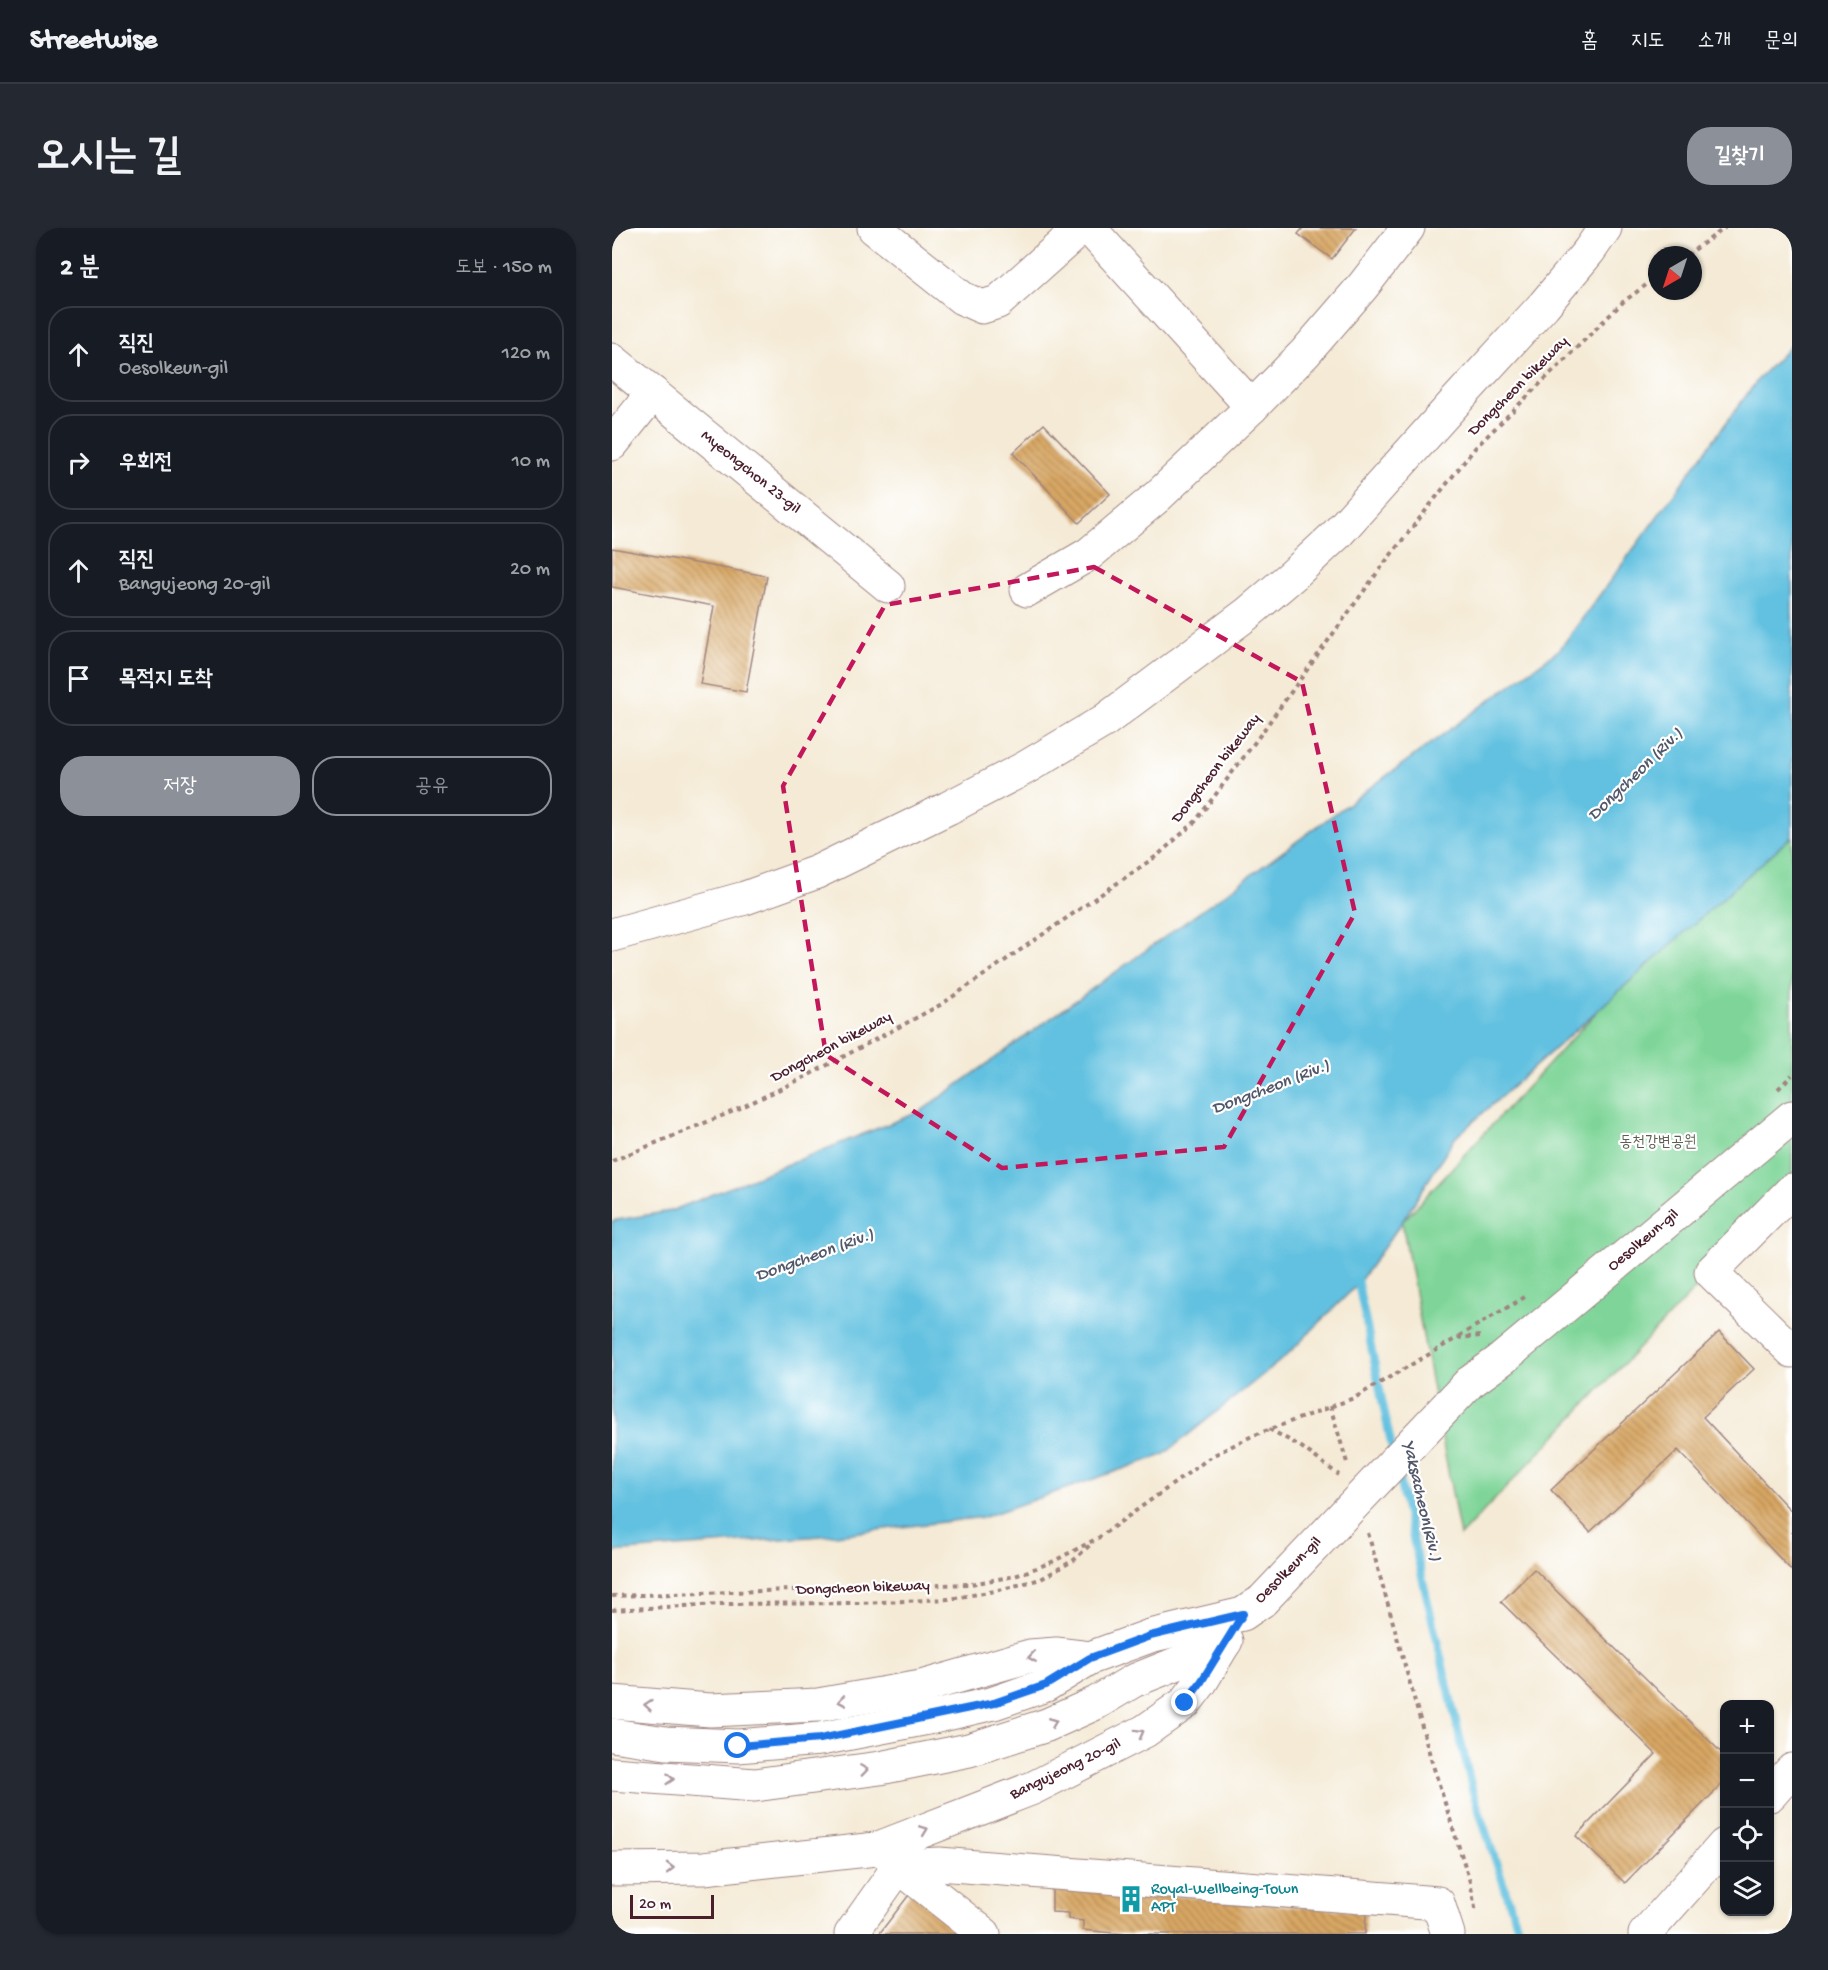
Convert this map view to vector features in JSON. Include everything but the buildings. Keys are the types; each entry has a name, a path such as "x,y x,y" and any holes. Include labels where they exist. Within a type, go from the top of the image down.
{"street":[{"path":"874,228 962,298 982,306 998,302 1081,228"},
{"path":"1089,228 1252,407"},
{"path":"1027,590 1089,554 1158,496 1252,407 1305,354 1363,286 1408,228"},
{"path":"612,935 745,898 817,872 1015,773 1104,721 1247,614 1337,534 1544,305 1605,228"},
{"name":"Myeongchon 23-gil","path":"612,360 888,586"},
{"path":"612,444 653,393"},
{"name":"Oesolkeun-gil","path":"612,1735 666,1743 738,1746 820,1739 994,1703 1046,1685 1090,1658 1150,1636 1252,1608 1469,1383 1502,1359 1792,1117"},
{"path":"1792,1190 1711,1272 1792,1351"},
{"name":"Bangujeong 20-gil","path":"612,1869 704,1868 887,1858 1145,1731 1185,1703 1201,1682 1223,1645 1252,1608"},
{"path":"612,1774 755,1785 880,1768 969,1750 1047,1725 1096,1703 1133,1681 1223,1645"},
{"path":"612,1702 710,1710 818,1705 921,1687 1030,1656 1056,1654 1090,1658"},
{"path":"1774,1790 1792,1770"},
{"path":"1645,1934 1720,1851"},
{"path":"887,1858 1438,1903 1463,1929"},
{"path":"851,1934 887,1858"},
{"path":"887,1858 984,1934"}],"path":[{"path":"1700,246 1725,228"},
{"name":"Dongcheon bikeway","path":"612,1161 736,1110 806,1077 942,1004 1158,855 1195,822 1382,566 1475,448 1623,302 1648,284"},
{"path":"612,1596 971,1584 1015,1576 1052,1562 1098,1538 1212,1456 1252,1436 1354,1398 1457,1338"},
{"path":"1330,1406 1351,1474"},
{"path":"1269,1430 1300,1446 1330,1467 1346,1482"},
{"path":"1367,1529 1431,1759 1470,1882 1463,1929"},
{"name":"Dongcheon bikeway","path":"612,1610 723,1604 860,1603 949,1599 995,1591 1041,1579 1074,1560 1098,1538"}],"highlighted area":[{"path":"1094,567 1302,682 1355,913 1224,1147 1002,1168 826,1055 783,786 885,605"}],"green space":[{"name":"동천강변공원","path":"1792,836 1792,1206 1711,1272 1460,1536 1402,1222 1614,993"}],"water":[{"name":"Dongcheon (Riv.)","path":"1792,344 1792,836 1455,1138 1402,1222 1357,1285 1286,1356 1163,1455 984,1517 835,1535 612,1552 612,1221 671,1211 921,1111 1229,891 1560,649 1759,378"}],"waterway":[{"name":"Yaksacheon(Riv.)","path":"1356,1274 1393,1453"},
{"name":"Yaksacheon(Riv.)","path":"1397,1471 1473,1793 1520,1934"}],"place":[{"name":"Royal-Wellbeing-Town APT","path":"1131,1899"}],"route":[{"path":"738,1746 820,1739 994,1703 1046,1685 1090,1658 1150,1636 1243,1614 1201,1682 1185,1703"}]}
